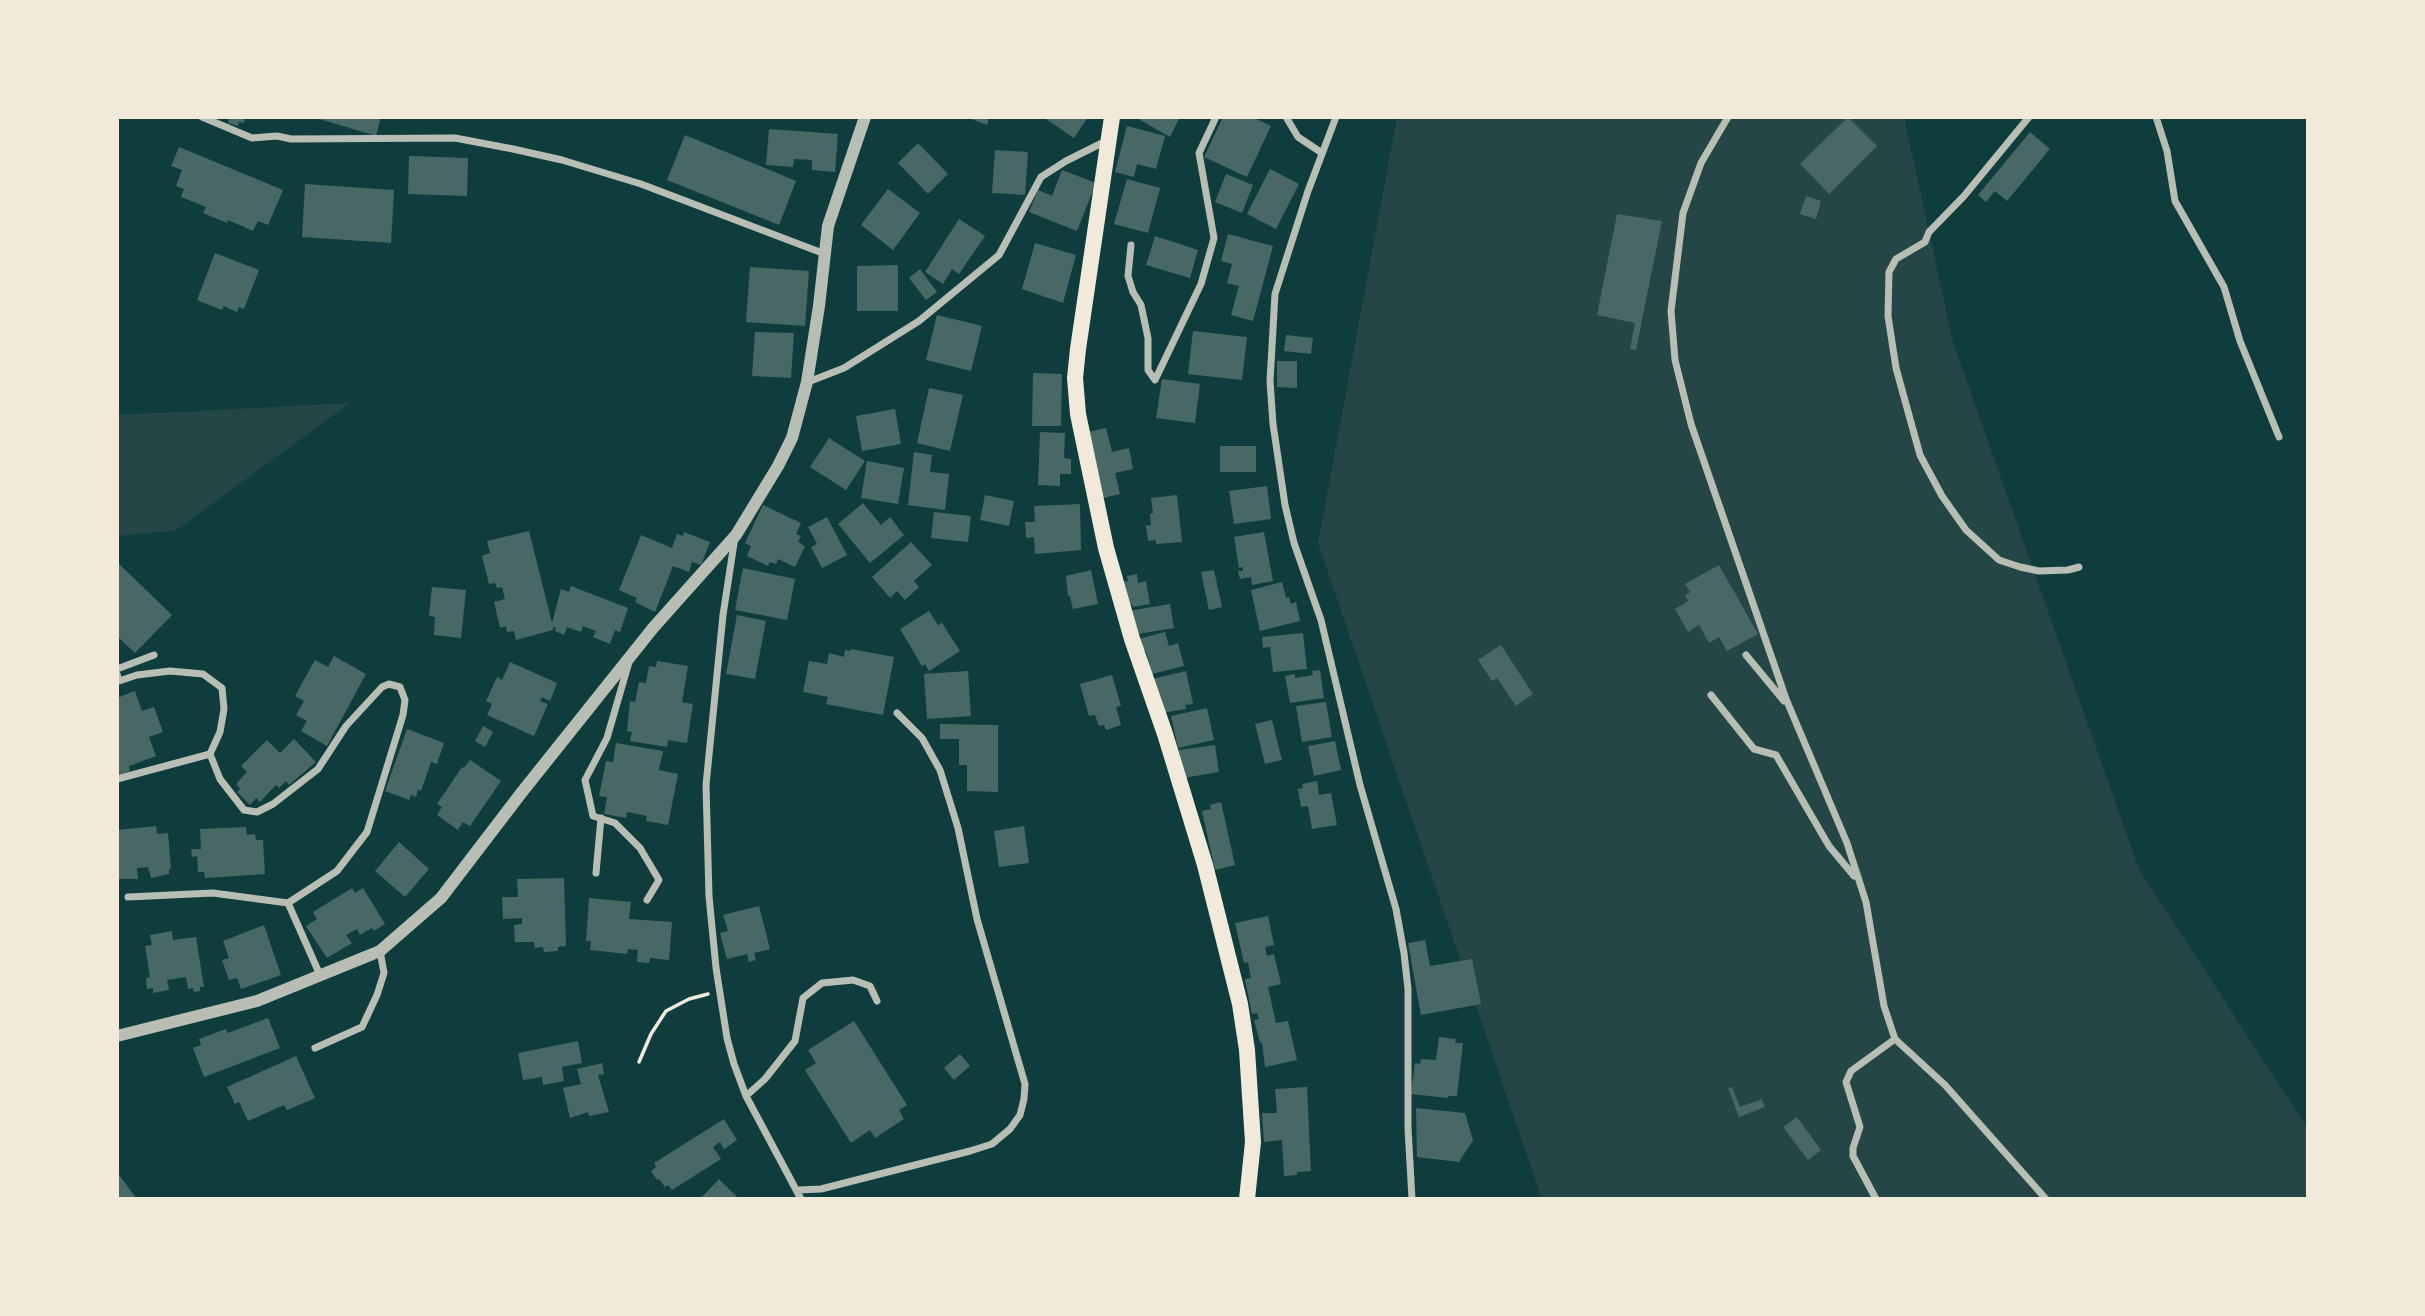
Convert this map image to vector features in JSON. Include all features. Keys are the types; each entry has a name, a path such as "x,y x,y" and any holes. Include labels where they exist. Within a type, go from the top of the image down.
{"main road":[{"path":"1112,117 1078,349 1075,378 1078,414 1106,548 1132,639 1165,734 1205,865 1240,1004 1247,1050 1253,1142 1247,1199"}],"street":[{"path":"202,117 252,138 455,138 513,149 562,160 641,184 825,254"},
{"path":"117,1037 257,1001 380,951 442,898 632,655 736,535 778,466 792,438 807,382 828,226 865,117"},
{"path":"1131,245 1128,276 1141,305 1148,338 1148,370 1155,380 1201,284 1214,237 1199,153 1216,117"},
{"path":"1286,117 1298,137 1322,153"},
{"path":"1336,117 1275,294 1270,381 1273,424 1284,505 1294,543 1321,620 1404,953 1408,989 1408,1128 1412,1199"},
{"path":"1728,117 1701,163 1683,213 1671,311 1675,360 1691,424 1789,707 1833,806 1866,902 1884,1006 1895,1039 1945,1085 2046,1199"},
{"path":"2029,117 1964,196 1929,232 1925,242 1896,259 1889,272 1888,316 1896,369 1920,455 1942,496 1966,530 1999,560 2020,568 2039,571 2079,567"},
{"path":"2156,117 2167,151 2175,201 2224,287 2240,341 2279,437"},
{"path":"807,382 844,368 919,321 999,255 1041,177 1108,140"},
{"path":"736,535 723,615 706,785 709,896 727,1038 746,1096 801,1199"},
{"path":"128,897 213,894 288,903 337,871 367,832 405,700 400,687 389,684 382,687 346,726 318,769 257,813 244,810 219,779 210,754 220,732 224,709 222,688 204,674 170,671 137,675 119,681 117,672 154,654"},
{"path":"632,655 607,738 585,780 593,816 615,823 640,848 659,880 647,900"},
{"path":"1746,655 1789,707"},
{"path":"1711,695 1754,748 1776,755 1829,846 1851,870 1866,902"},
{"path":"798,1190 821,1189 992,1144 1010,1129 1020,1115 1024,1099 1025,1084 977,919 958,828 940,770 922,738 897,713"},
{"path":"117,779 210,754"},
{"path":"596,873 601,818"},
{"path":"288,903 320,975"},
{"path":"315,1048 362,1027 377,995 383,973 380,951"},
{"path":"746,1096 765,1079 795,1041 803,998 822,983 853,980 870,986 877,1001"},
{"path":"1876,1199 1853,1156 1860,1127 1846,1082 1851,1071 1895,1039"}],"path":[{"path":"639,1062 651,1034 666,1011 689,999 720,991"}],"shaded area":[{"path":"1397,117 1904,117 1953,342 2139,869 2308,1129 2308,1199 1542,1199 1318,543"},
{"path":"350,403 175,531 117,536 117,415"}],"building":[{"path":"229,117 245,117 244,123 239,122 238,126 228,123"},
{"path":"313,117 381,117 376,136"},
{"path":"966,117 989,117 987,125"},
{"path":"1043,117 1088,117 1074,138"},
{"path":"1135,117 1180,117 1170,137"},
{"path":"1223,117 1252,117 1271,126 1247,177 1204,157"},
{"path":"1848,117 1877,146 1829,194 1800,164"},
{"path":"1127,126 1165,136 1156,169 1137,164 1134,177 1115,172"},
{"path":"769,129 838,134 835,172 812,170 812,160 794,159 793,167 766,165"},
{"path":"2030,132 2050,149 2007,201 1995,191 1986,202 1978,195"},
{"path":"685,135 796,181 779,225 667,180"},
{"path":"918,143 948,174 928,194 898,163"},
{"path":"179,147 283,190 268,225 258,221 253,231 228,220 227,223 203,213 206,207 181,197 184,189 176,186 182,170 171,166"},
{"path":"995,150 1028,152 1025,195 992,193"},
{"path":"409,156 468,158 467,196 408,194"},
{"path":"1270,169 1299,184 1276,229 1247,214"},
{"path":"1062,170 1096,183 1077,231 1029,212 1038,190 1052,196"},
{"path":"1226,174 1253,185 1242,213 1215,202"},
{"path":"1127,179 1160,188 1148,233 1114,224"},
{"path":"305,184 394,190 391,243 302,237"},
{"path":"888,189 920,213 893,250 861,225"},
{"path":"1806,196 1821,201 1816,219 1800,214"},
{"path":"1617,214 1662,221 1636,350 1630,349 1635,323 1597,315"},
{"path":"959,219 985,236 959,274 952,269 943,284 925,272"},
{"path":"1228,234 1273,246 1253,321 1231,315 1239,286 1227,283 1232,264 1221,261"},
{"path":"1155,236 1198,250 1190,278 1146,265"},
{"path":"1035,243 1076,255 1063,303 1022,289"},
{"path":"215,253 259,270 244,309 239,307 237,312 224,306 222,310 197,300"},
{"path":"898,265 898,311 857,311 857,266"},
{"path":"750,267 809,271 805,326 746,322"},
{"path":"920,269 937,292 926,300 909,278"},
{"path":"937,315 982,326 971,371 926,360"},
{"path":"1193,331 1247,337 1242,380 1188,374"},
{"path":"755,332 794,333 791,378 752,376"},
{"path":"1286,335 1313,338 1311,354 1284,351"},
{"path":"1277,361 1297,361 1297,388 1277,387"},
{"path":"1033,373 1062,374 1061,426 1032,426"},
{"path":"1162,379 1200,384 1195,423 1156,418"},
{"path":"929,388 963,395 950,451 917,443"},
{"path":"895,409 901,444 862,451 856,416"},
{"path":"1106,428 1112,452 1129,448 1133,469 1115,473 1120,494 1103,498 1088,432"},
{"path":"1040,432 1065,433 1064,458 1071,459 1071,474 1060,474 1060,486 1038,485"},
{"path":"829,438 865,461 846,490 810,467"},
{"path":"1220,446 1256,446 1256,472 1220,472"},
{"path":"914,452 932,455 930,472 949,474 945,510 908,505"},
{"path":"867,461 904,468 898,504 861,498"},
{"path":"1267,486 1271,519 1234,524 1229,491"},
{"path":"985,495 1014,501 1009,526 980,520"},
{"path":"1177,495 1182,542 1156,544 1156,540 1148,541 1146,526 1151,525 1150,514 1153,513 1151,498"},
{"path":"863,503 881,525 890,517 904,535 870,563 838,524"},
{"path":"1080,504 1081,550 1035,554 1034,537 1026,538 1025,522 1035,522 1034,506"},
{"path":"763,505 801,523 796,534 801,536 798,542 805,546 795,567 778,559 776,564 770,562 768,566 747,556 751,546 745,543"},
{"path":"934,512 971,516 968,542 931,538"},
{"path":"827,517 847,555 822,568 811,547 817,544 808,527"},
{"path":"529,531 552,623 561,589 569,592 571,586 628,608 620,632 615,630 610,644 593,637 596,631 583,626 581,632 567,627 564,635 553,627 553,630 516,640 514,631 507,632 506,626 500,628 494,602 505,599 502,587 497,588 495,583 489,584 482,556 490,553 487,541"},
{"path":"684,532 710,542 701,565 692,562 689,572 673,566 655,612 635,602 637,598 619,590 641,535 672,548 677,534 683,536"},
{"path":"1264,532 1273,581 1252,585 1251,577 1240,579 1238,571 1243,571 1243,567 1239,568 1234,537"},
{"path":"911,542 932,565 914,581 919,587 905,600 897,591 890,598 872,577"},
{"path":"117,562 172,615 135,653 117,636"},
{"path":"1719,565 1758,634 1727,651 1719,637 1709,643 1699,625 1688,632 1675,609 1688,601 1685,596 1690,592 1685,584"},
{"path":"743,568 795,579 787,620 735,610"},
{"path":"1091,570 1098,604 1073,609 1068,596 1066,576"},
{"path":"1214,570 1222,607 1209,610 1201,572"},
{"path":"1137,574 1138,583 1146,581 1150,604 1133,607 1129,604 1121,582 1128,581 1127,576"},
{"path":"1282,582 1286,598 1289,597 1291,604 1296,602 1300,621 1260,631 1251,590"},
{"path":"432,587 466,590 461,638 434,635 435,617 429,616"},
{"path":"1170,604 1174,628 1132,635 1128,611"},
{"path":"929,611 938,625 942,623 960,651 929,671 925,664 922,666 900,629"},
{"path":"737,615 766,621 755,679 726,674"},
{"path":"1165,632 1169,646 1178,643 1184,666 1152,674 1146,651 1141,653 1138,639"},
{"path":"1303,633 1307,669 1273,672 1270,647 1263,648 1262,637"},
{"path":"1501,645 1533,694 1516,706 1497,678 1492,681 1478,660"},
{"path":"845,650 894,657 883,715 826,704 828,697 803,692 809,661 827,664 829,653 844,657"},
{"path":"334,656 366,674 327,746 301,731 307,721 296,715 304,701 295,696 315,660 328,667"},
{"path":"657,661 688,666 682,702 693,704 687,743 668,740 667,747 630,741 632,732 627,731 630,701 635,702 639,682 646,683 649,666 656,667"},
{"path":"510,662 557,683 550,701 542,697 540,701 548,704 534,736 487,715 492,704 486,701 497,677 502,680"},
{"path":"1320,670 1324,698 1290,703 1285,676 1295,674 1295,678 1313,675 1312,671"},
{"path":"968,671 971,716 927,719 924,674"},
{"path":"1186,671 1193,704 1185,705 1186,709 1162,713 1152,679"},
{"path":"1112,675 1121,706 1116,707 1121,725 1106,730 1104,725 1099,726 1095,715 1089,716 1080,684"},
{"path":"135,691 142,711 154,707 163,732 149,737 156,756 129,766 130,771 120,775 117,768 117,698"},
{"path":"1326,702 1332,737 1302,742 1296,706"},
{"path":"1207,708 1214,740 1178,748 1171,716"},
{"path":"1272,720 1282,760 1265,764 1255,724"},
{"path":"940,724 998,725 998,792 967,791 967,765 959,765 959,739 940,739"},
{"path":"483,726 493,732 485,747 475,741"},
{"path":"407,729 444,743 437,764 431,762 421,791 418,790 416,797 411,795 409,800 385,791"},
{"path":"294,739 316,762 289,785 286,781 279,788 276,785 260,802 256,798 250,805 237,792 240,789 236,784 247,772 241,766 267,740 280,753"},
{"path":"1335,741 1341,770 1314,776 1308,746"},
{"path":"616,743 663,751 659,770 678,774 668,825 646,821 647,816 627,812 626,818 604,814 607,797 599,796 606,761 613,762"},
{"path":"1215,745 1219,772 1183,778 1179,750"},
{"path":"470,760 501,781 470,826 463,822 458,830 437,815 442,807 437,804 462,767"},
{"path":"1317,781 1319,795 1331,793 1337,825 1312,829 1308,806 1301,807 1298,789 1303,788 1302,784"},
{"path":"1221,802 1235,865 1215,870 1202,811"},
{"path":"156,826 157,834 168,833 171,869 169,874 151,878 148,867 137,868 138,879 117,879 117,830"},
{"path":"1024,826 1029,863 999,867 994,831"},
{"path":"246,827 247,835 255,834 256,840 263,840 265,874 205,878 204,872 198,872 197,856 192,857 191,849 201,849 200,829"},
{"path":"399,842 429,869 405,897 375,871"},
{"path":"564,878 566,946 558,947 558,951 544,952 543,947 535,948 534,942 515,942 514,925 522,924 522,918 503,919 502,897 518,897 517,879"},
{"path":"352,888 355,893 363,888 385,924 360,935 357,929 346,935 352,943 327,958 306,926 317,919 313,912"},
{"path":"589,898 631,902 629,919 672,922 669,960 650,958 649,963 637,962 638,950 628,949 627,954 590,950 591,941 586,941"},
{"path":"759,906 770,949 754,953 756,960 749,962 747,954 727,959 720,933 728,931 723,915"},
{"path":"1268,916 1274,945 1265,947 1267,956 1274,954 1281,984 1268,987 1276,1023 1288,1021 1297,1060 1265,1067 1262,1042 1260,1043 1254,1020 1259,1019 1257,1013 1252,1014 1245,979 1251,978 1248,962 1244,963 1235,923"},
{"path":"264,925 281,975 241,989 237,978 229,980 222,960 229,958 223,941"},
{"path":"172,931 173,940 196,937 204,987 200,987 200,991 188,989 186,977 167,980 169,990 153,993 153,988 147,989 146,978 150,977 145,946 152,945 150,935"},
{"path":"1425,940 1430,966 1472,959 1481,1004 1421,1015 1408,943"},
{"path":"268,1018 280,1048 204,1077 193,1048 201,1045 199,1039 226,1029 228,1033"},
{"path":"854,1021 907,1105 899,1110 904,1119 875,1138 870,1130 851,1143 805,1070 816,1063 808,1050"},
{"path":"1439,1037 1456,1039 1455,1043 1463,1043 1457,1096 1448,1098 1411,1094 1415,1063 1420,1064 1421,1059 1436,1060"},
{"path":"578,1041 582,1063 562,1067 564,1081 543,1085 542,1077 523,1080 518,1053"},
{"path":"960,1054 970,1066 954,1080 944,1068"},
{"path":"296,1056 315,1098 287,1110 284,1105 248,1121 239,1102 235,1104 227,1087"},
{"path":"602,1063 604,1074 598,1075 609,1112 589,1116 588,1112 570,1118 563,1088 581,1084 577,1069"},
{"path":"1307,1087 1311,1171 1284,1176 1282,1140 1264,1142 1262,1113 1277,1113 1275,1089"},
{"path":"1732,1087 1740,1107 1762,1099 1765,1107 1739,1117 1728,1088"},
{"path":"1416,1108 1465,1113 1473,1140 1459,1162 1417,1157"},
{"path":"1797,1117 1821,1150 1808,1160 1783,1127"},
{"path":"724,1119 737,1140 724,1149 720,1142 713,1147 721,1159 672,1190 657,1180 651,1171 656,1167 654,1163"},
{"path":"117,1172 137,1199 117,1199"},
{"path":"719,1179 739,1199 700,1199"}]}
